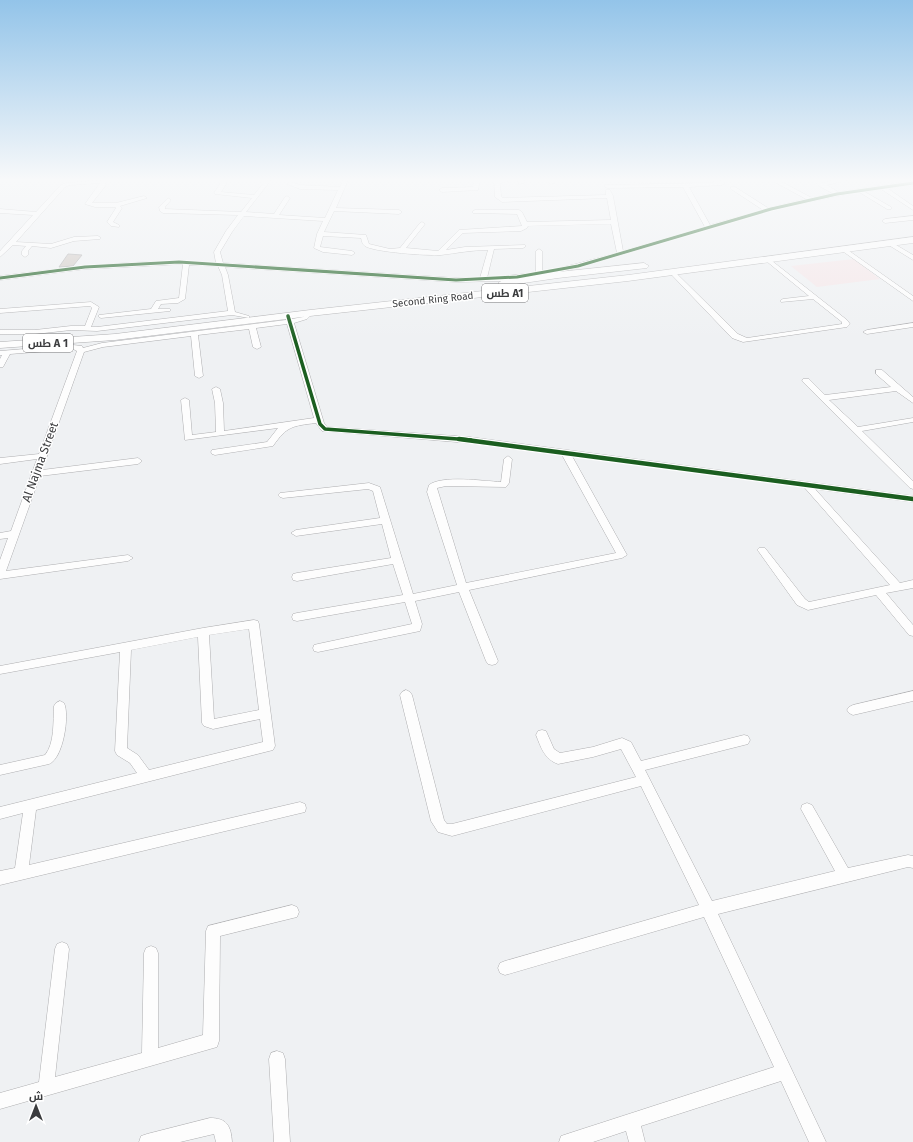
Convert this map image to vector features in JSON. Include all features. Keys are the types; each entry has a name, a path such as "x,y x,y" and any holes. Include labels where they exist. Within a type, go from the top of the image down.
{"highway":[{"name":"Second Ring Road","path":"2,350 96,339 257,324 289,319 310,313 454,294 558,275 913,237"},
{"name":"Second Ring Road","path":"0,340 80,336 165,324 221,320 454,294 625,279 667,272 913,240"},
{"path":"667,272 597,279 593,276 621,271 829,246"},
{"path":"542,280 549,283 545,285 454,294 542,280"}],"street":[{"path":"0,255 20,233"},
{"path":"229,233 218,249 217,257 221,264 226,281 232,313"},
{"path":"403,250 402,248 414,233"},
{"path":"440,253 459,233"},
{"path":"617,233 620,253"},
{"path":"0,278 99,266 186,262 429,279 483,280 539,275 578,266 687,233"},
{"path":"352,253 318,249 320,234 364,236 365,243 367,245 390,251 403,250 440,253 460,250 523,246"},
{"path":"11,243 51,246 74,239 98,238"},
{"path":"889,243 913,258"},
{"path":"25,256 25,251 30,245"},
{"path":"483,280 490,248"},
{"path":"843,249 913,299"},
{"path":"539,251 539,275"},
{"path":"667,272 735,336 746,340 845,326 845,322 767,259"},
{"path":"154,311 158,302 178,301 182,299 186,262"},
{"path":"783,301 814,296"},
{"path":"0,311 91,304 96,307 88,329"},
{"path":"101,316 168,310"},
{"path":"221,320 232,313"},
{"path":"0,332 36,332 72,328 88,329 165,324 232,313 247,317"},
{"path":"114,327 116,314"},
{"path":"289,319 319,420 322,427 326,429 469,440 913,499"},
{"path":"0,365 2,350 72,347 79,348 81,351 102,346 257,324 257,347"},
{"path":"867,332 913,325"},
{"path":"194,334 197,349 199,376"},
{"name":"Al Najma Street","path":"0,574 81,351"},
{"path":"879,372 913,401"},
{"path":"806,381 913,486"},
{"path":"823,398 898,388"},
{"path":"216,389 219,403 220,434"},
{"path":"185,400 187,437 195,438 319,420"},
{"path":"856,430 913,420"},
{"path":"215,452 270,444 279,431 291,424"},
{"path":"297,617 408,598 622,555 565,452"},
{"path":"0,461 42,456"},
{"path":"492,661 462,586 432,492 432,487 436,484 446,483 503,485 506,483 508,459"},
{"path":"36,474 138,460"},
{"path":"807,485 898,588"},
{"path":"283,496 373,487 377,489 408,598 417,624 416,628 318,648"},
{"path":"296,533 385,520"},
{"path":"0,536 15,534"},
{"path":"762,550 802,602 808,606 913,584"},
{"path":"0,574 128,558"},
{"path":"297,577 397,560"},
{"path":"879,592 913,632"},
{"path":"0,670 203,632 254,624 269,746 0,813"},
{"path":"203,632 208,723 213,724 266,713"},
{"path":"126,647 121,751 134,759 147,777"},
{"path":"406,695 438,821 441,827 446,830 452,830 644,780"},
{"path":"853,710 913,696"},
{"path":"0,770 49,759 53,756 56,749 60,706"},
{"path":"542,736 550,753 558,759 625,744 708,909 818,1142"},
{"path":"637,767 744,740"},
{"path":"21,873 30,806"},
{"path":"0,878 300,808"},
{"path":"807,809 845,875"},
{"path":"505,968 708,909 845,875 908,861 913,862"},
{"path":"0,1101 212,1041 213,931 292,912"},
{"path":"46,1087 62,949"},
{"path":"150,1059 151,953"},
{"path":"277,1059 282,1142"},
{"path":"567,1142 784,1072"},
{"path":"631,1121 637,1142"},
{"path":"147,1142 210,1126 218,1126 223,1133 224,1142"}],"shaded area":[{"path":"854,259 880,279 817,287 791,266"}],"building":[{"path":"68,254 82,255 73,266 59,267"}],"cycle path":[{"path":"0,278 85,267 179,262 456,280 487,280 548,273 578,266 689,233"},
{"path":"288,316 320,424 325,429 469,440 913,499"}]}
